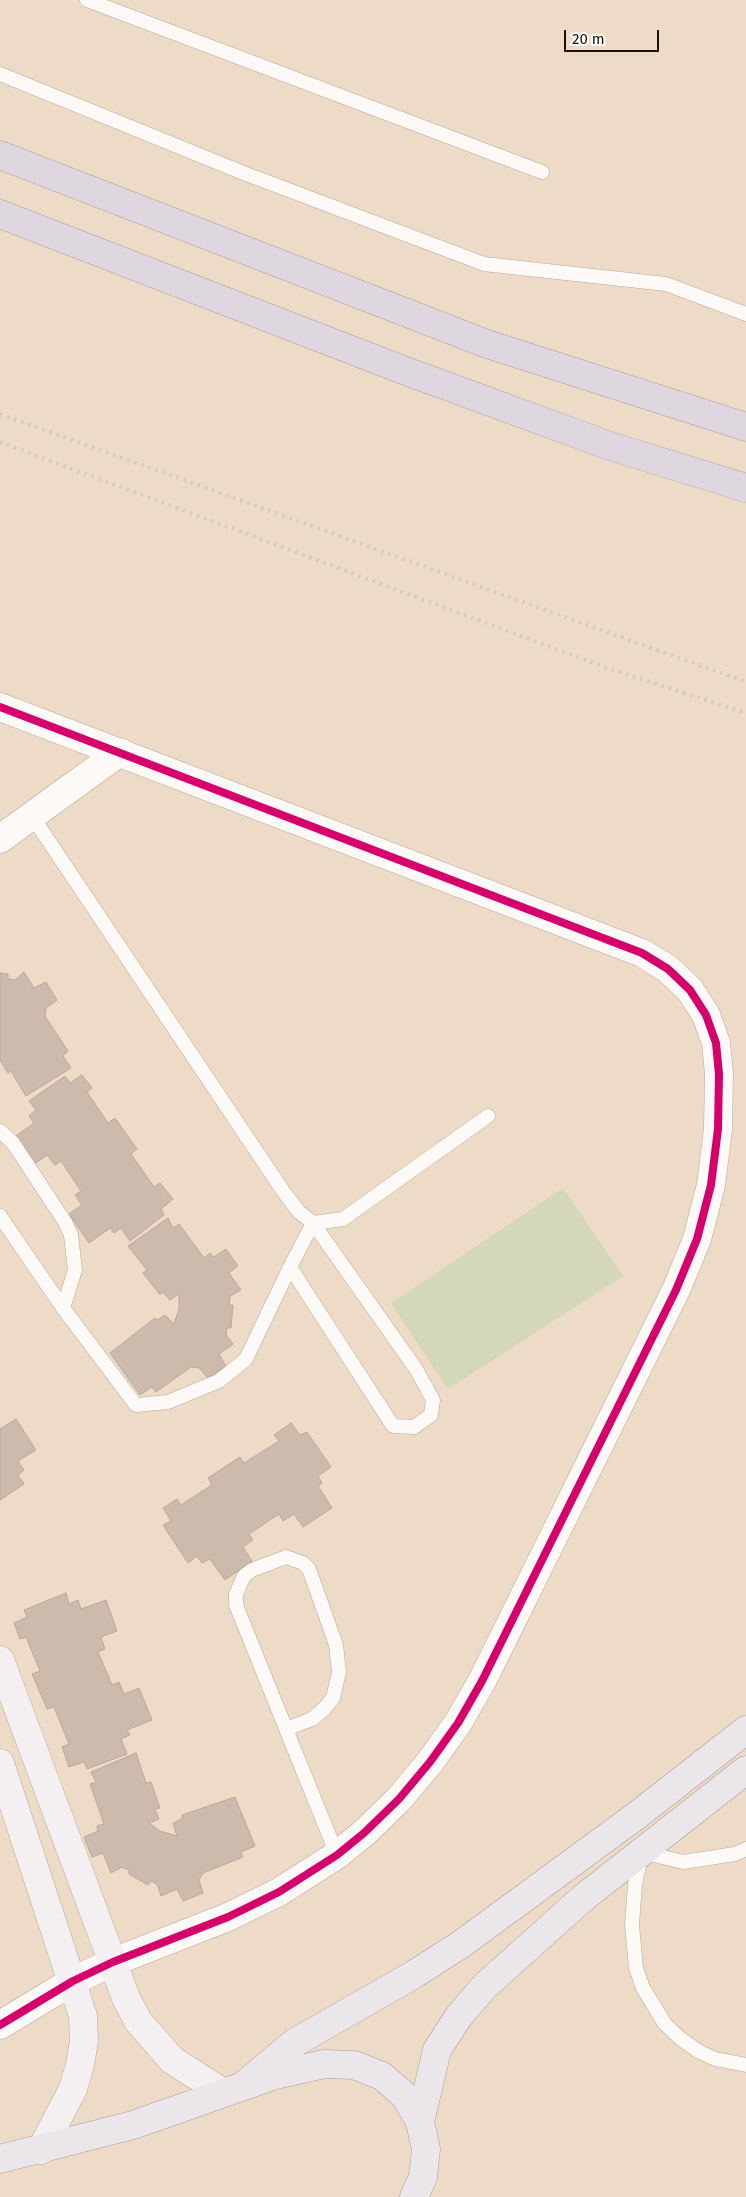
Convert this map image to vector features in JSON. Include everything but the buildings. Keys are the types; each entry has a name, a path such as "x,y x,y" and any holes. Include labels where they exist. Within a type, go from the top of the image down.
{"highway":[{"path":"0,155 487,344 746,427"},
{"path":"0,214 403,370 610,446 746,488"}],"main road":[{"path":"234,2088 294,2043 414,1975 460,1945 636,1816 746,1730"},
{"path":"420,2122 437,2050 459,2016 485,1986 584,1898 746,1770"},
{"path":"0,2159 133,2125 275,2074 324,2064 354,2066 382,2076 400,2091 420,2122 426,2149 423,2177 414,2197"}],"street":[{"path":"0,707 642,953 668,969 690,990 706,1015 716,1043 719,1074 718,1129 711,1184 697,1238 676,1290 486,1673 458,1723 430,1762 399,1799 364,1832 337,1855 279,1892 228,1917 113,1962 73,1981 0,2025"},
{"path":"0,839 120,752"},
{"path":"0,1660 126,1998 138,2021 172,2060 234,2088"},
{"path":"0,1763 83,2016 84,2041 80,2065 66,2104 41,2150"}],"lane":[{"path":"86,0 542,172"},
{"path":"0,74 241,172 484,264 666,284 746,314"},
{"path":"32,816 283,1191 299,1212 313,1223 416,1369 433,1400 431,1415 414,1427 393,1426 290,1267"},
{"path":"313,1223 343,1219 488,1116"},
{"path":"0,1131 13,1143 65,1222 71,1235 75,1253 75,1270 63,1308"},
{"path":"0,1216 63,1308 136,1405 168,1402 219,1381 246,1359 313,1223"},
{"path":"286,1729 312,1719 324,1710 333,1698 339,1672 336,1645 309,1569 303,1562 286,1557 252,1570 244,1576 239,1584 236,1605 286,1729 337,1855"},
{"path":"746,1849 735,1854 684,1862 642,1852 635,1884 632,1932 636,1968 643,1988 661,2018 681,2039 698,2051 715,2059 746,2066"}],"green space":[{"path":"563,1188 623,1276 448,1389 391,1303"}],"railway":[{"path":"0,414 746,682"},
{"path":"0,442 607,668 746,713"}],"cycle path":[{"path":"0,707 642,953 668,969 690,990 706,1015 716,1043 719,1074 718,1129 711,1185 697,1239 676,1290 482,1681 458,1723 430,1762 399,1799 364,1833 337,1855 279,1892 228,1917 113,1962 73,1981 0,2025"}]}
